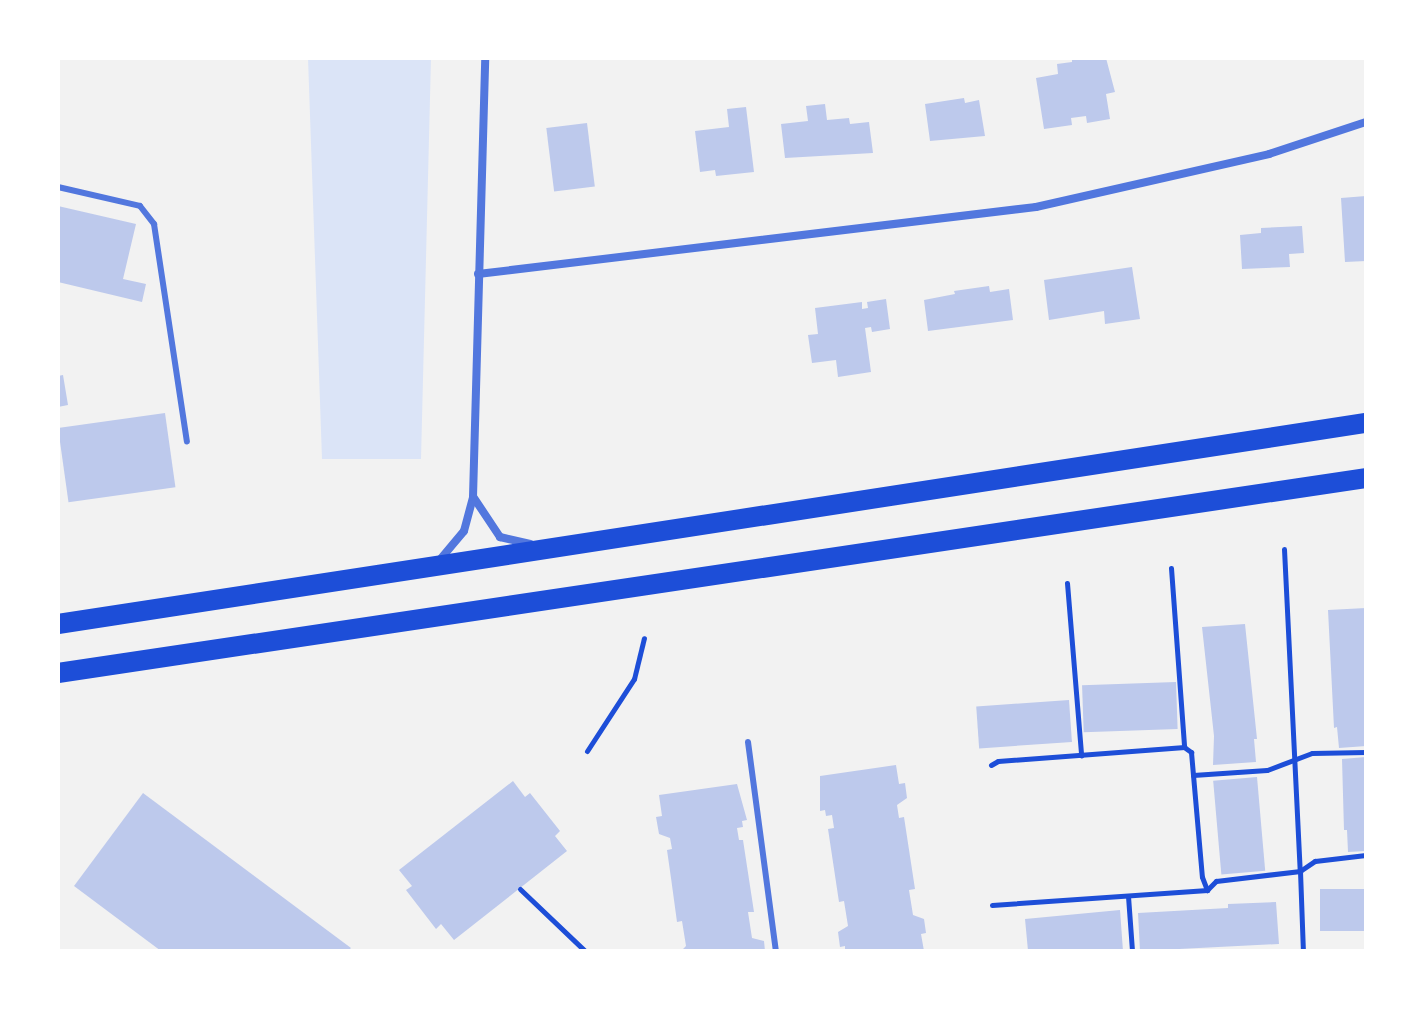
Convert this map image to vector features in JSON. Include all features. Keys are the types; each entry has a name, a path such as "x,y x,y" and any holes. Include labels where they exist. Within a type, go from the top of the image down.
{"main road":[{"path":"58,624 1366,423"},
{"path":"58,673 1366,478"}],"street":[{"path":"436,564 464,531 473,497 485,58"},
{"path":"478,274 1036,207 1269,154 1366,122"},
{"path":"473,497 500,537 545,548"}],"lane":[{"path":"58,187 140,206 154,224 187,442"},
{"path":"748,742 776,951"}],"path":[{"path":"1284,549 1297,760 1303,951"},
{"path":"1171,568 1184,747"},
{"path":"1067,583 1081,755"},
{"path":"587,751 634,679 644,638"},
{"path":"991,765 998,761 1184,747 1191,752 1202,877 1207,890"},
{"path":"1193,775 1267,770 1312,753 1366,752"},
{"path":"992,905 1207,890 1216,881 1300,871 1315,861 1366,855"},
{"path":"520,889 585,951"},
{"path":"1128,896 1132,951"}],"shaded area":[{"path":"308,58 431,58 421,459 322,459"}],"building":[{"path":"1072,58 1106,58 1115,92 1106,94 1110,119 1087,123 1086,116 1071,118 1072,125 1044,129 1036,78 1058,74 1057,64 1072,62"},
{"path":"964,98 965,103 979,100 985,136 930,141 925,104"},
{"path":"825,104 827,120 849,118 850,124 869,122 873,153 785,158 781,124 808,121 806,106"},
{"path":"746,107 754,172 716,176 715,170 700,172 695,131 729,127 727,109"},
{"path":"587,123 595,187 554,192 546,128"},
{"path":"1366,196 1366,261 1345,262 1341,198"},
{"path":"58,206 136,224 123,279 146,284 142,302 58,282"},
{"path":"1302,226 1304,253 1289,254 1290,267 1242,269 1240,235 1261,233 1261,228"},
{"path":"1132,267 1140,319 1105,324 1104,311 1049,320 1044,280"},
{"path":"989,286 990,292 1009,289 1013,320 928,331 924,300 955,294 954,291"},
{"path":"886,299 890,329 872,332 871,327 865,328 871,372 838,377 836,360 812,363 808,335 818,334 815,308 862,302 862,309 868,308 867,302"},
{"path":"63,375 68,405 58,407 58,376"},
{"path":"165,413 175,487 68,502 58,428"},
{"path":"1366,608 1366,746 1339,748 1337,727 1334,728 1328,610"},
{"path":"1245,624 1257,739 1254,739 1256,762 1213,765 1214,736 1202,627"},
{"path":"1176,682 1178,729 1084,732 1082,685"},
{"path":"1069,700 1072,742 979,748 976,706"},
{"path":"1366,757 1366,851 1348,852 1347,830 1344,830 1342,759"},
{"path":"896,765 899,784 905,783 907,798 897,805 899,818 904,817 915,889 909,890 913,915 924,919 926,933 921,934 924,951 845,951 845,946 840,947 838,932 848,926 844,901 839,902 828,829 834,828 832,815 826,816 825,810 820,811 820,776"},
{"path":"1257,777 1265,871 1221,874 1213,781"},
{"path":"513,781 525,797 530,793 560,831 555,836 567,851 454,940 441,924 436,929 406,890 412,886 399,870"},
{"path":"737,784 747,820 742,821 743,827 737,828 739,840 743,840 754,912 748,912 752,938 764,941 765,951 681,951 686,946 682,921 677,922 667,850 672,849 670,838 659,834 656,817 662,816 659,795"},
{"path":"143,793 351,948 348,951 161,951 74,886"},
{"path":"1320,889 1366,889 1366,931 1320,931"},
{"path":"1276,902 1279,944 1140,951 1138,913"},
{"path":"1120,910 1123,951 1028,951 1025,919"}]}
